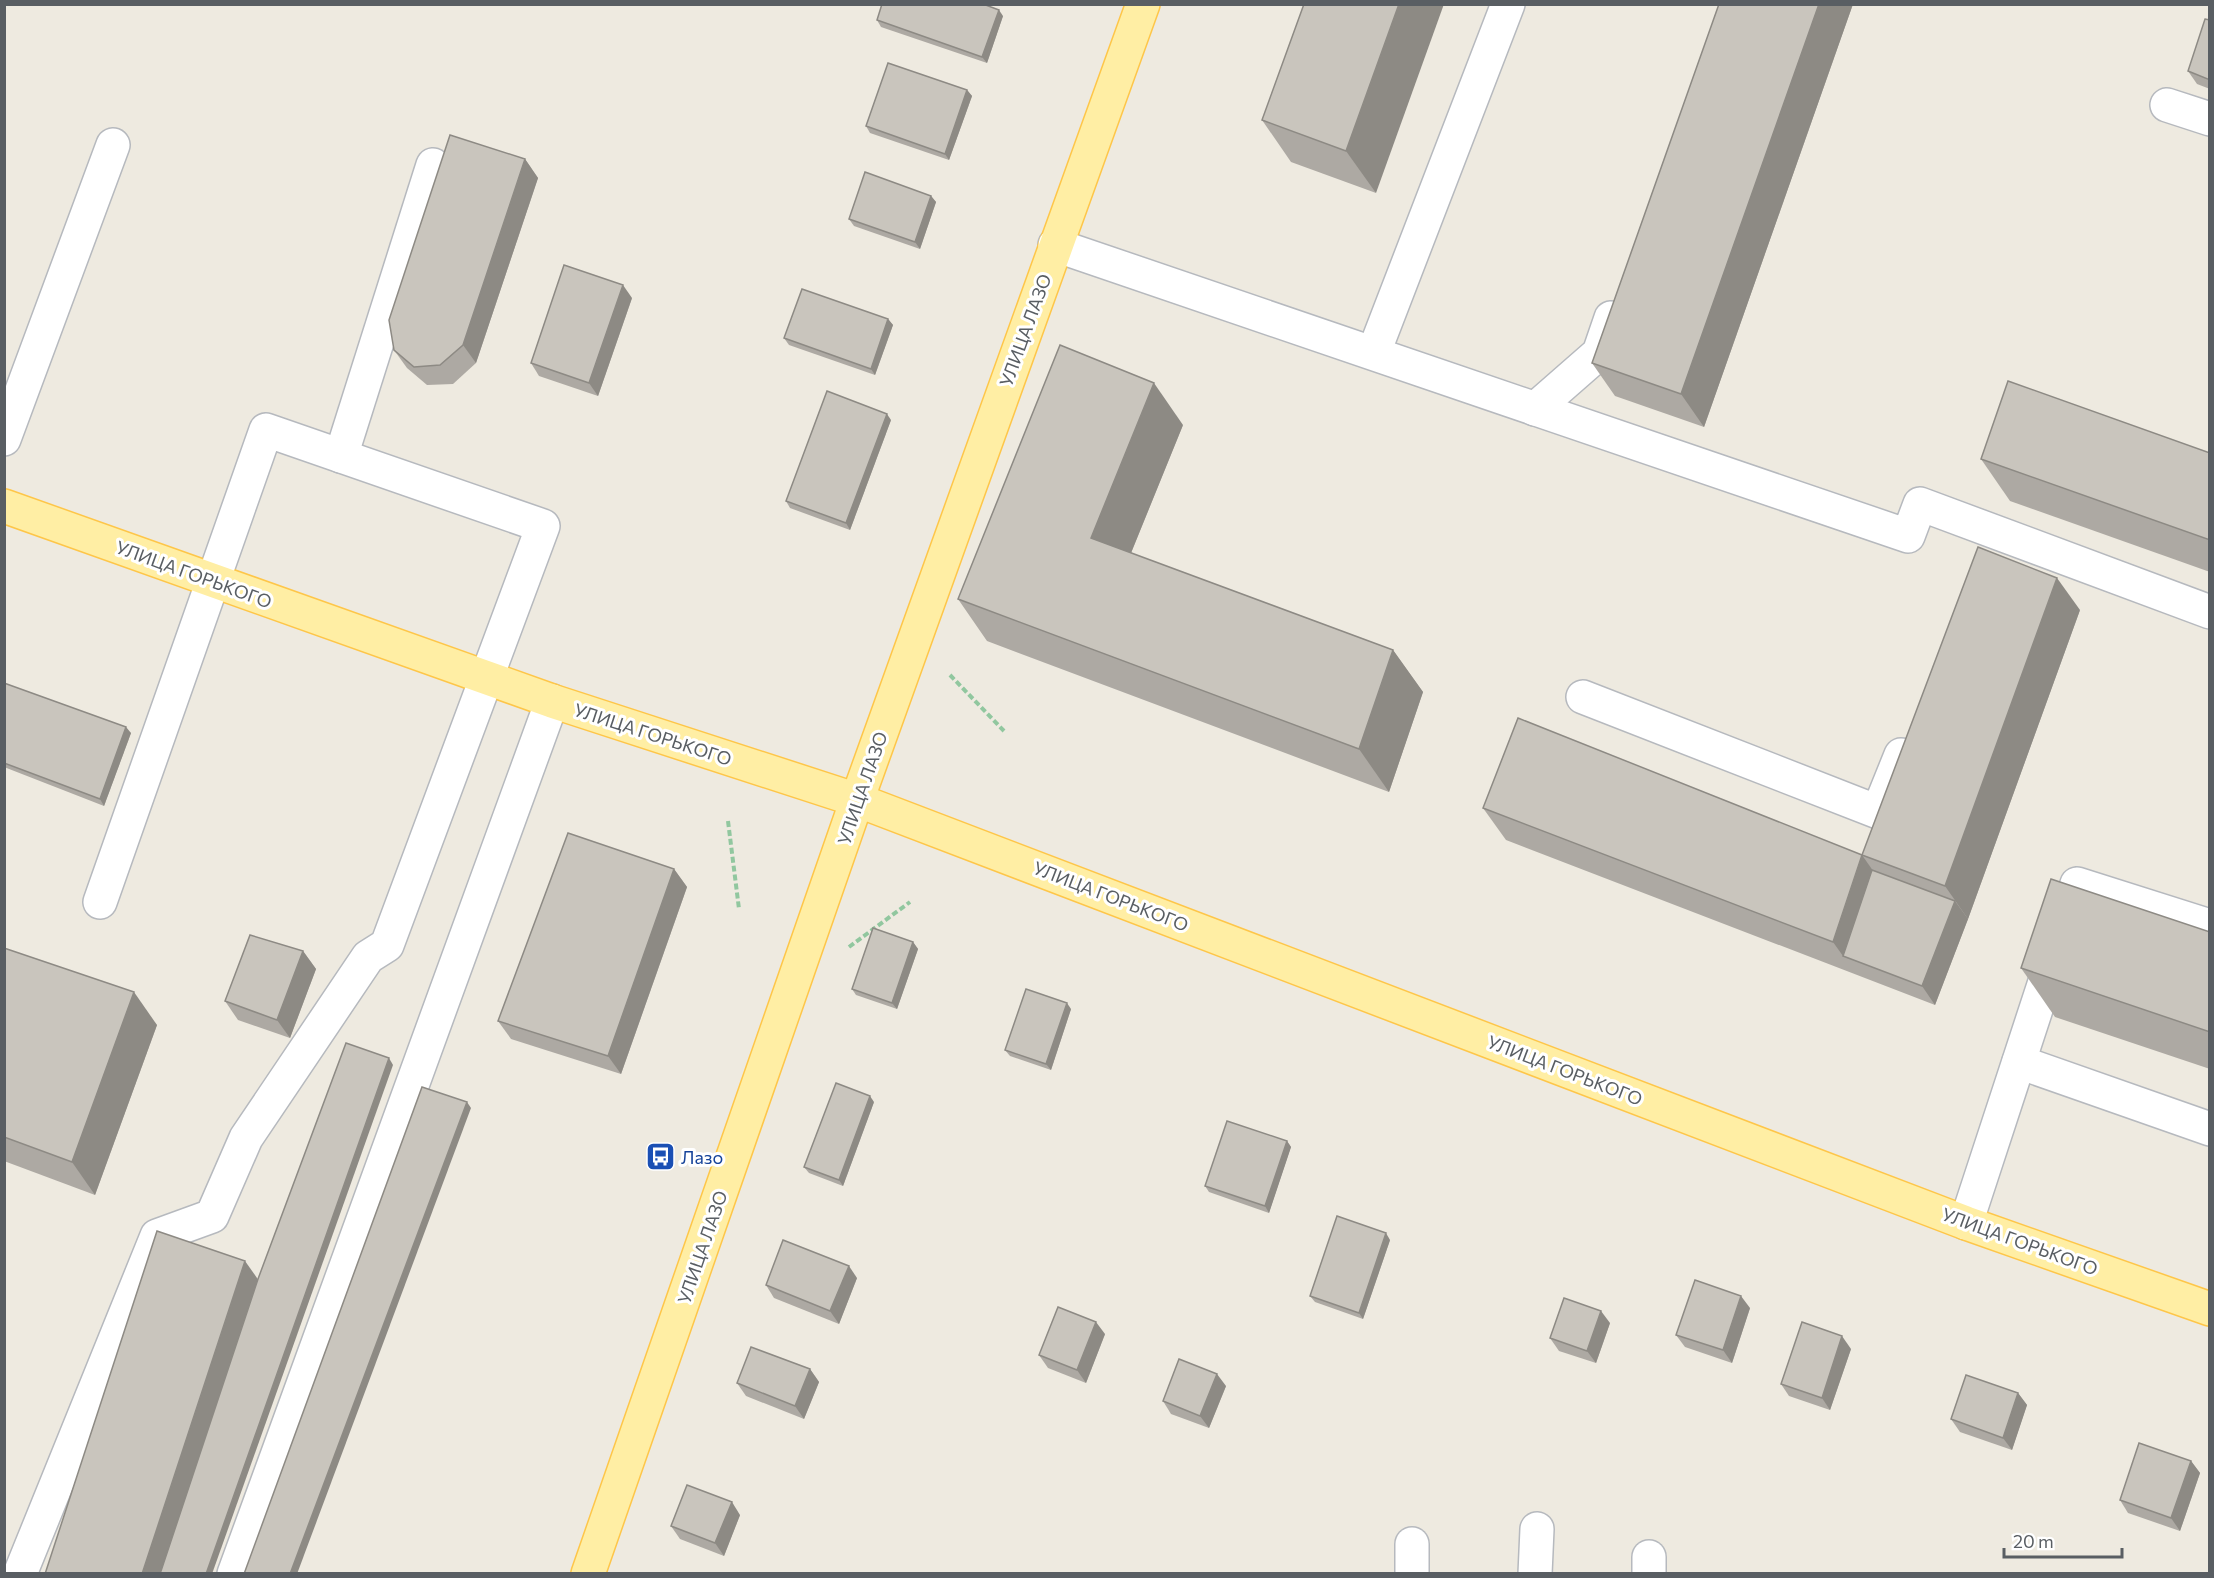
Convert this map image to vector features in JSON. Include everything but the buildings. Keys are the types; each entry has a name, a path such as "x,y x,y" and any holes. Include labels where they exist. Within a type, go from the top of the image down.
{"main road":[{"name":"УЛИЦА ЛАЗО","path":"588,1574 857,800 1143,4"},
{"name":"УЛИЦА ГОРЬКОГО","path":"4,506 552,701 857,800 1966,1223 2210,1309"}],"lane":[{"path":"1374,352 1508,4"},
{"path":"2167,105 2210,119"},
{"path":"4,439 112,145"},
{"path":"341,456 433,165"},
{"path":"1055,245 1908,536 1920,504 1988,542 2210,612"},
{"path":"1535,409 1599,353 1622,286"},
{"path":"20,1574 157,1236 212,1216 246,1138 368,957 387,945 543,526 266,430 100,902"},
{"path":"1583,697 1878,812 1913,726"},
{"path":"234,1574 552,701"},
{"path":"1966,1223 2077,884 2210,926"},
{"path":"2019,1062 2210,1129"},
{"path":"1535,1574 1537,1529"}],"path":[{"path":"950,675 1004,731"},
{"path":"728,821 739,909"},
{"path":"849,947 910,902"}],"place":[{"name":"Лазо","path":"660,1157"}]}
